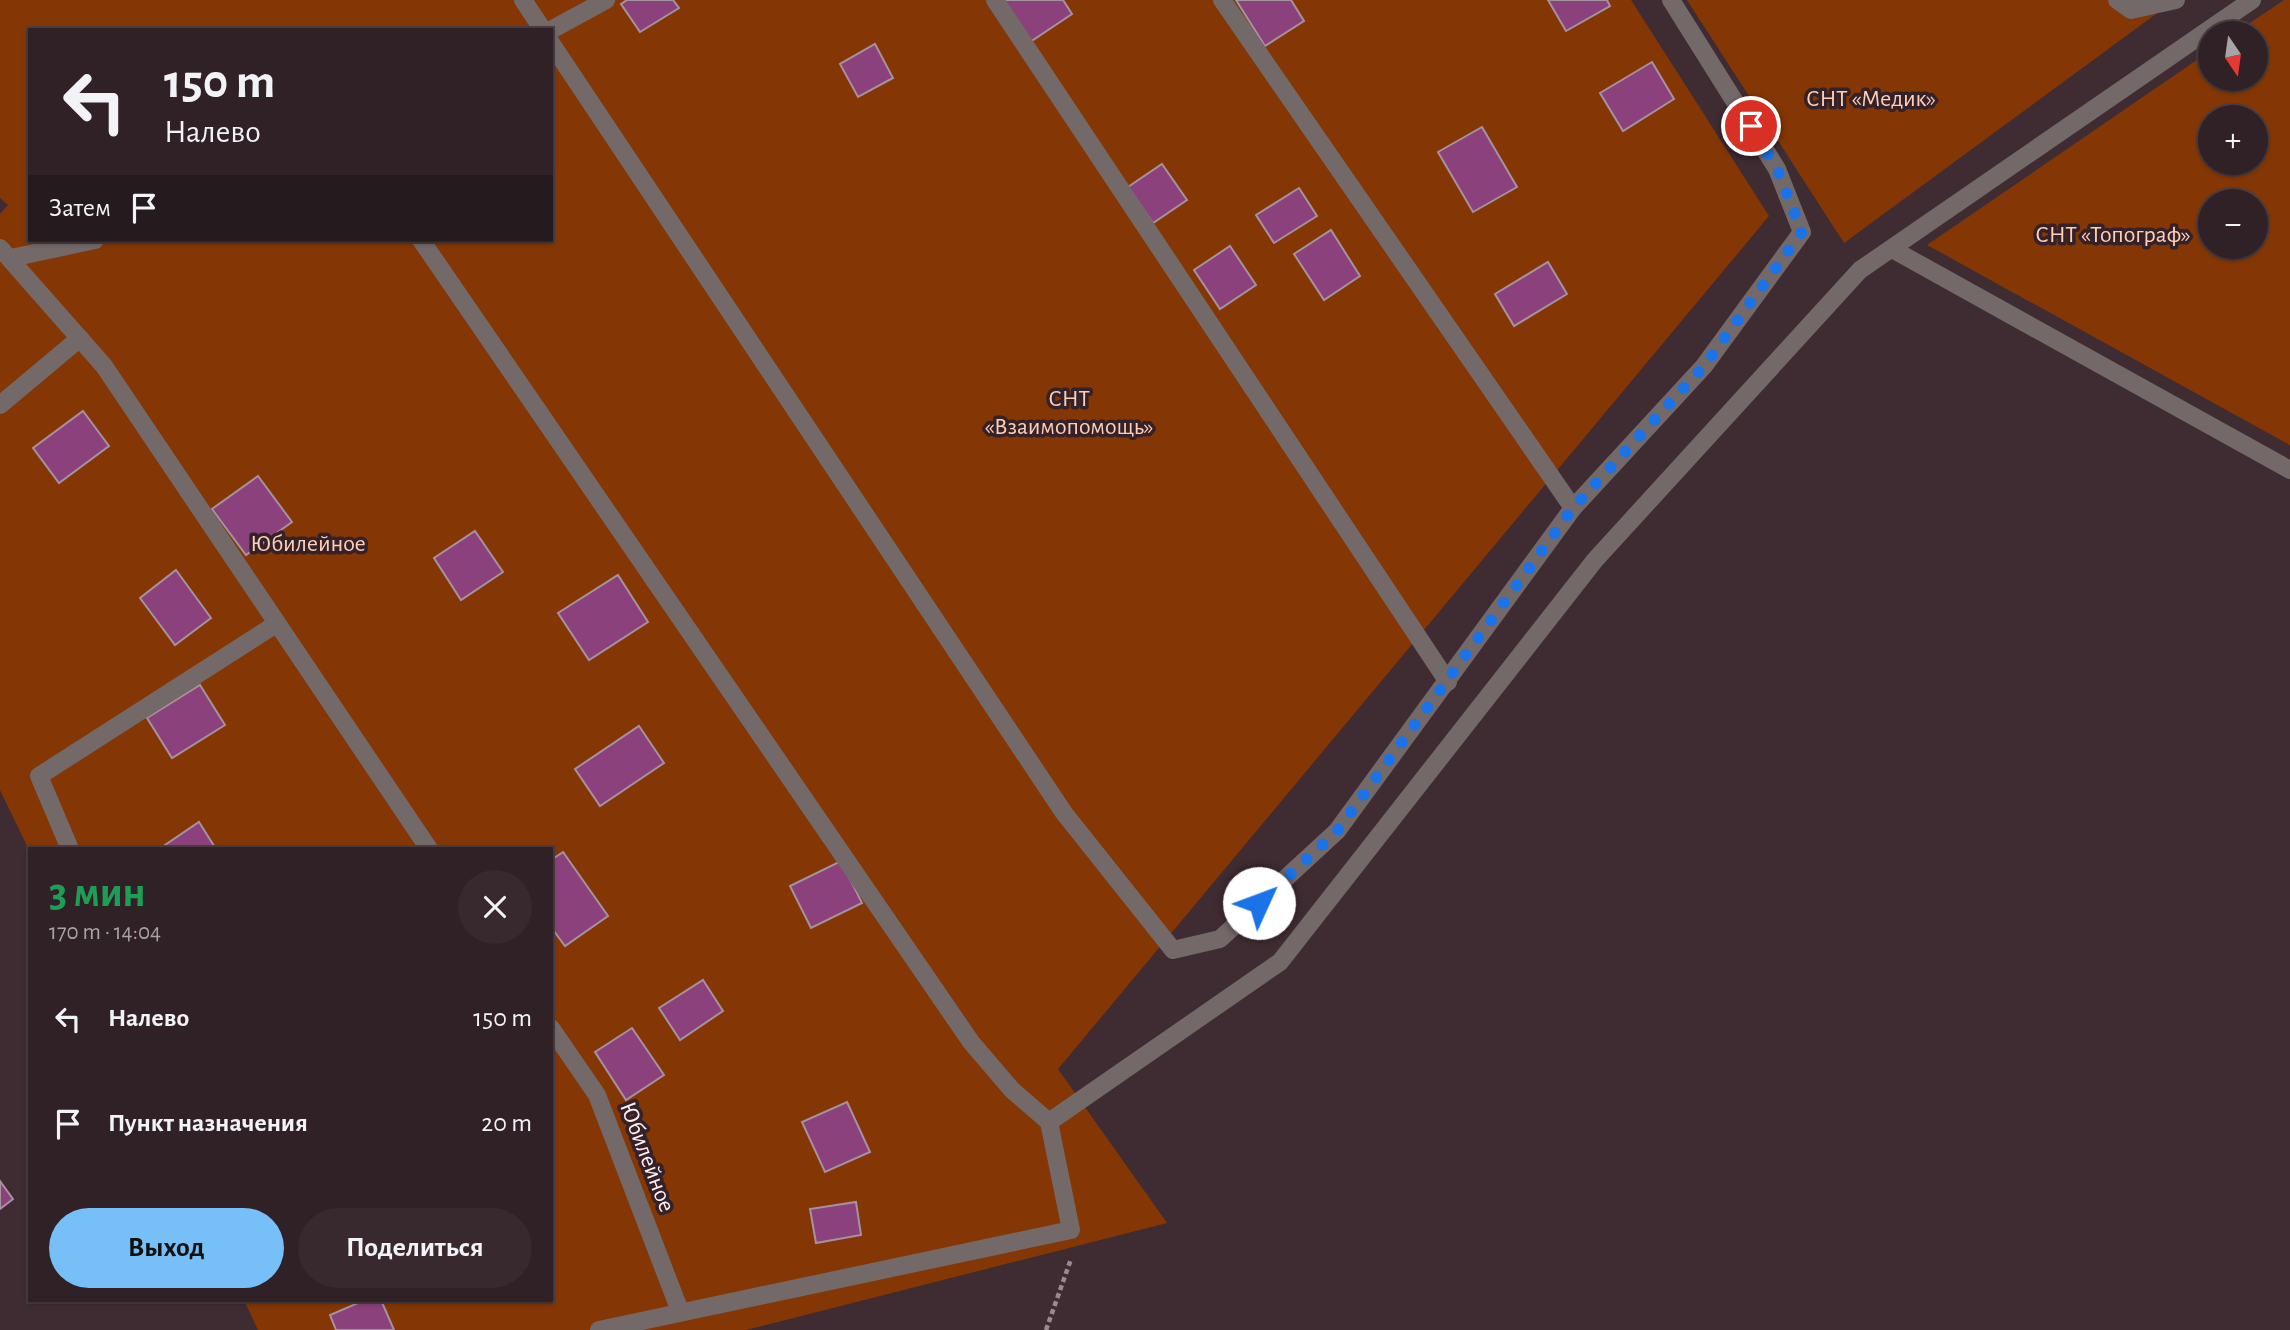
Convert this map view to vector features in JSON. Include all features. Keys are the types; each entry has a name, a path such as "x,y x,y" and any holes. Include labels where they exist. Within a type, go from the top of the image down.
{"lane":[{"path":"523,0 541,28"},
{"path":"553,29 606,0"},
{"path":"995,0 1448,682"},
{"path":"1222,0 1573,508"},
{"path":"553,46 1064,813 1173,950 1220,939 1337,831 1573,508 1704,366 1802,232 1777,169 1671,0"},
{"path":"2117,0 2131,9 2176,0"},
{"path":"1049,1122 1280,962 1595,560 1860,270 2252,0"},
{"path":"5,253 81,242"},
{"path":"422,242 971,1042 1012,1090 1049,1122 1071,1230 598,1330"},
{"path":"1892,248 2290,470"},
{"path":"5,253 104,366 428,847"},
{"path":"0,405 80,338"},
{"path":"69,847 39,776 276,624"},
{"name":"Юбилейное","path":"553,1031 597,1096 680,1311"}],"path":[{"path":"1046,1330 1071,1266 1071,1230"}],"green space":[{"name":"СНТ «Взаимопомощь»","path":"0,0 1631,0 1769,216 1058,1069 1167,1223 746,1330 258,1330 245,1302 553,1302 553,847 28,848 0,790 0,214 8,205 0,198"},
{"name":"СНТ «Медик»","path":"1687,0 2175,0 1844,243"},
{"name":"СНТ «Топограф»","path":"2284,0 2290,0 2290,445 1927,245 2198,59 2198,91 2268,91 2268,21 2253,21"}],"building":[{"path":"627,0 673,0 679,8 640,32 621,4"},
{"path":"1001,0 1063,0 1072,14 1030,42"},
{"path":"1236,0 1291,0 1304,21 1265,46"},
{"path":"1548,0 1607,0 1610,6 1566,31"},
{"path":"875,44 893,78 858,97 840,64"},
{"path":"1652,62 1674,99 1623,131 1600,93"},
{"path":"1482,127 1517,187 1473,212 1438,152"},
{"path":"1162,164 1187,200 1153,223 1128,187"},
{"path":"1299,188 1317,216 1274,243 1256,215"},
{"path":"1331,230 1360,276 1324,300 1294,254"},
{"path":"1230,246 1256,285 1220,309 1194,270"},
{"path":"1548,262 1567,294 1514,326 1495,294"},
{"path":"83,411 109,446 59,483 33,448"},
{"path":"258,476 292,522 246,555 212,509"},
{"path":"475,531 503,572 461,600 434,558"},
{"path":"176,570 211,618 175,645 140,598"},
{"path":"618,575 648,622 589,660 558,613"},
{"path":"200,685 225,725 172,758 147,718"},
{"path":"639,726 664,763 600,806 575,769"},
{"path":"199,822 215,847 166,847 165,845"},
{"path":"563,852 608,916 565,946 553,930 553,859"},
{"path":"841,861 862,903 811,928 790,886"},
{"path":"703,980 723,1011 680,1040 659,1008"},
{"path":"632,1028 664,1075 626,1100 595,1052"},
{"path":"847,1102 870,1152 825,1172 802,1122"},
{"path":"0,1181 13,1199 0,1209"},
{"path":"856,1202 861,1235 816,1243 810,1209"},
{"path":"360,1302 382,1302 394,1330 336,1330 330,1315"}],"route":[{"path":"1259,903 1337,831 1573,508 1704,366 1802,232 1777,169 1751,126"}]}
